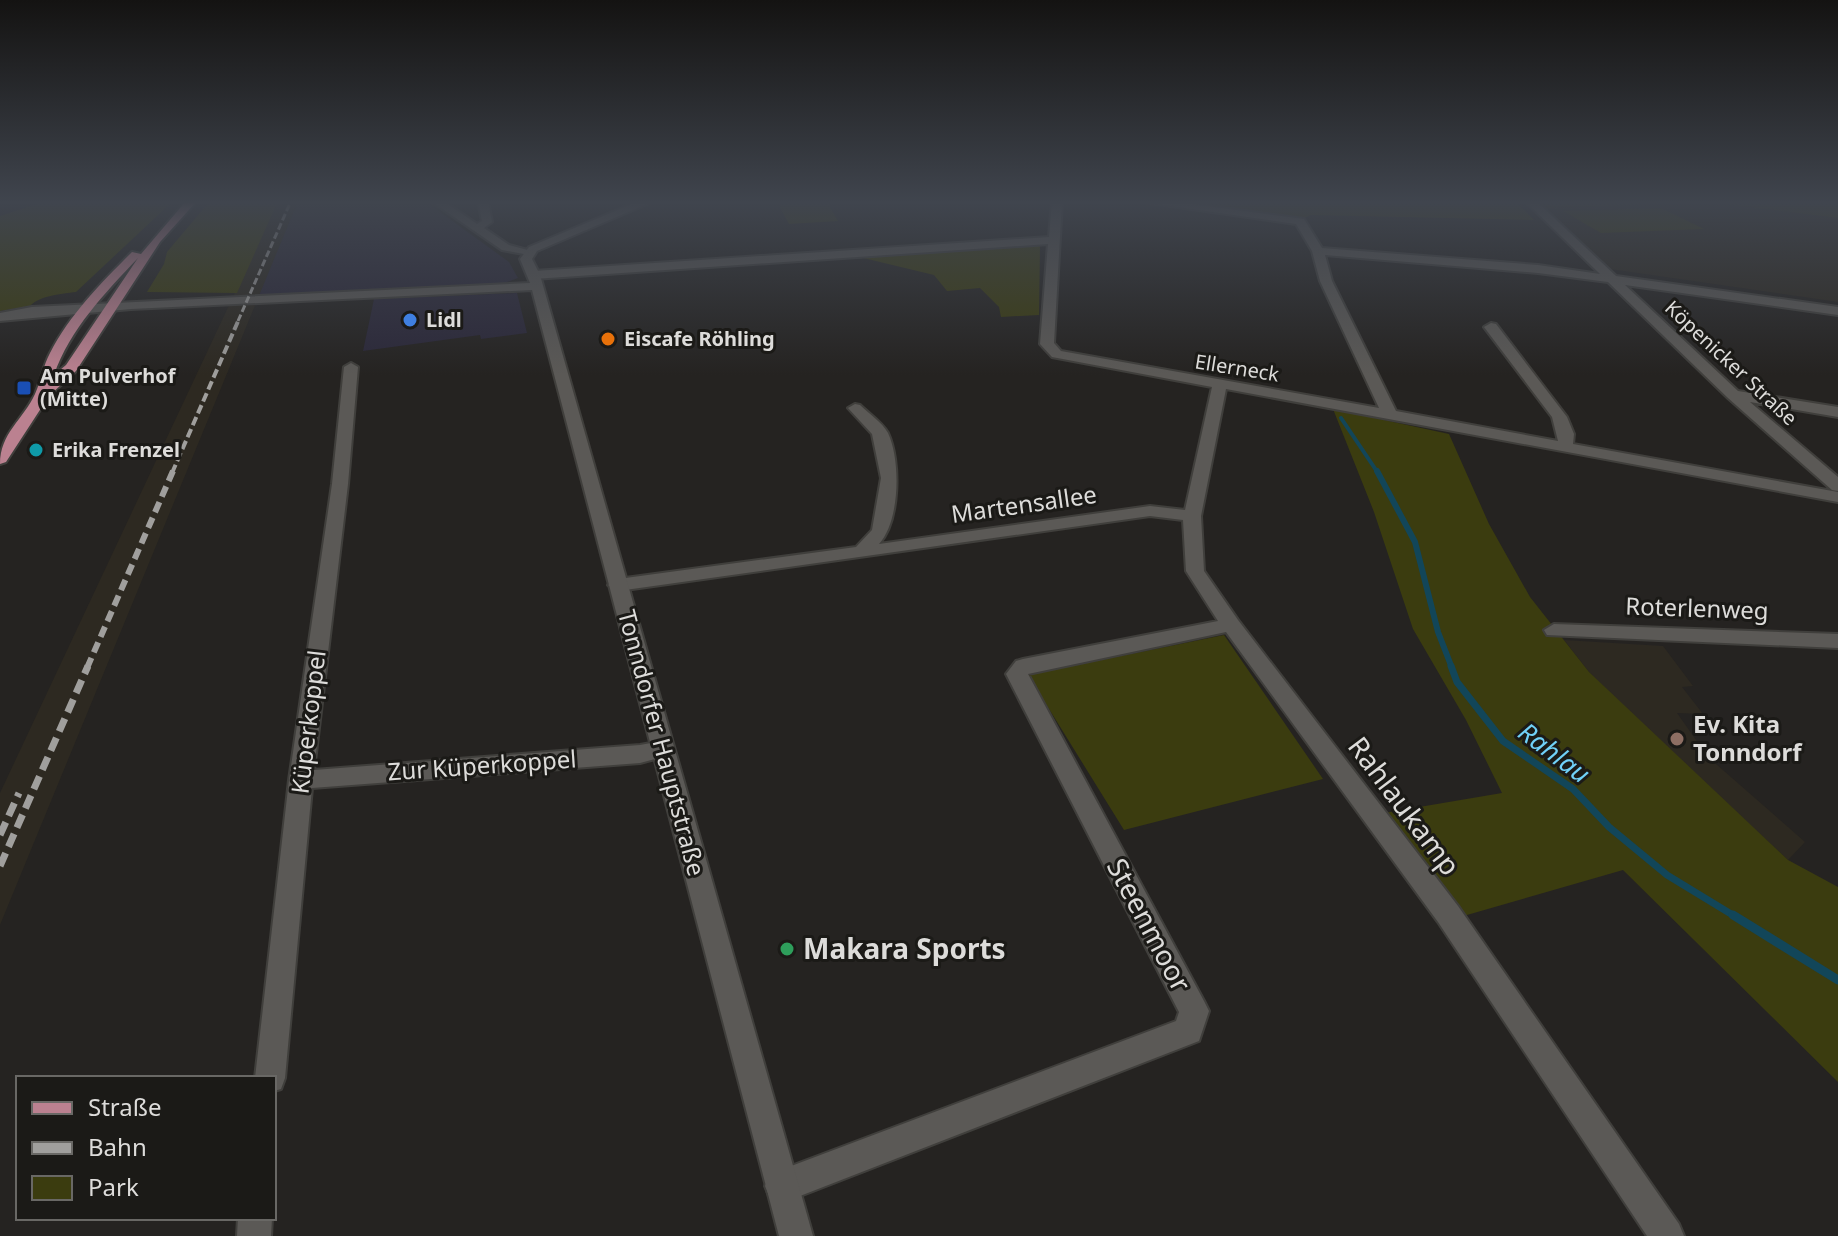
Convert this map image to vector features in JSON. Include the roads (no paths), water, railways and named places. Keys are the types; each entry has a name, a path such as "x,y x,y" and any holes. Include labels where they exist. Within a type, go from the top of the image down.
{"main road":[{"path":"43,393 46,372 90,305 132,259"},
{"path":"0,459 43,393 71,368 144,259"}],"street":[{"name":"Tonndorfer Hauptstraße","path":"527,259 796,1236"},
{"path":"0,317 114,303 195,302 535,281 557,271 755,259"},
{"name":"Ellerneck","path":"1053,259 1047,344 1057,354 1838,497"},
{"path":"1320,259 1326,281 1390,415"},
{"path":"1418,259 1610,278 1838,311"},
{"name":"Köpenicker Straße","path":"1590,259 1733,395 1838,486"},
{"path":"1491,327 1559,417 1566,434 1565,447"},
{"name":"Küperkoppel","path":"270,1076 301,780 340,484 351,367"},
{"name":"Rahlaukamp","path":"1219,386 1192,516 1195,571 1231,625 1448,914 1667,1236"},
{"path":"1733,395 1838,412"},
{"path":"855,408 880,433 889,478 881,531 862,552"},
{"name":"Martensallee","path":"618,585 1150,511 1192,516"},
{"name":"Steenmoor","path":"782,1186 1188,1031 1194,1011 1017,674 1023,666 1231,625"},
{"name":"Roterlenweg","path":"1554,630 1838,641"},
{"name":"Zur Küperkoppel","path":"301,780 640,754 662,749"}],"waterway":[{"name":"Rahlau","path":"1341,418 1378,473"},
{"name":"Rahlau","path":"1377,471 1415,542 1438,632 1452,668"},
{"name":"Rahlau","path":"1451,666 1457,682 1503,741 1573,789 1609,827 1667,875 1736,917"},
{"name":"Rahlau","path":"1733,915 1838,980"}],"railway":[{"path":"238,321 266,259"},
{"path":"172,473 239,319"},
{"path":"87,668 173,471"},
{"path":"0,866 88,666"},
{"path":"0,835 19,793"}],"place":[{"name":"Lidl","path":"410,320"},
{"name":"Eiscafe Röhling","path":"608,339"},
{"name":"Am Pulverhof (Mitte)","path":"24,388"},
{"name":"Erika Frenzel","path":"36,450"},
{"name":"Ev. Kita Tonndorf","path":"1677,739"},
{"name":"Makara Sports","path":"787,949"}]}
